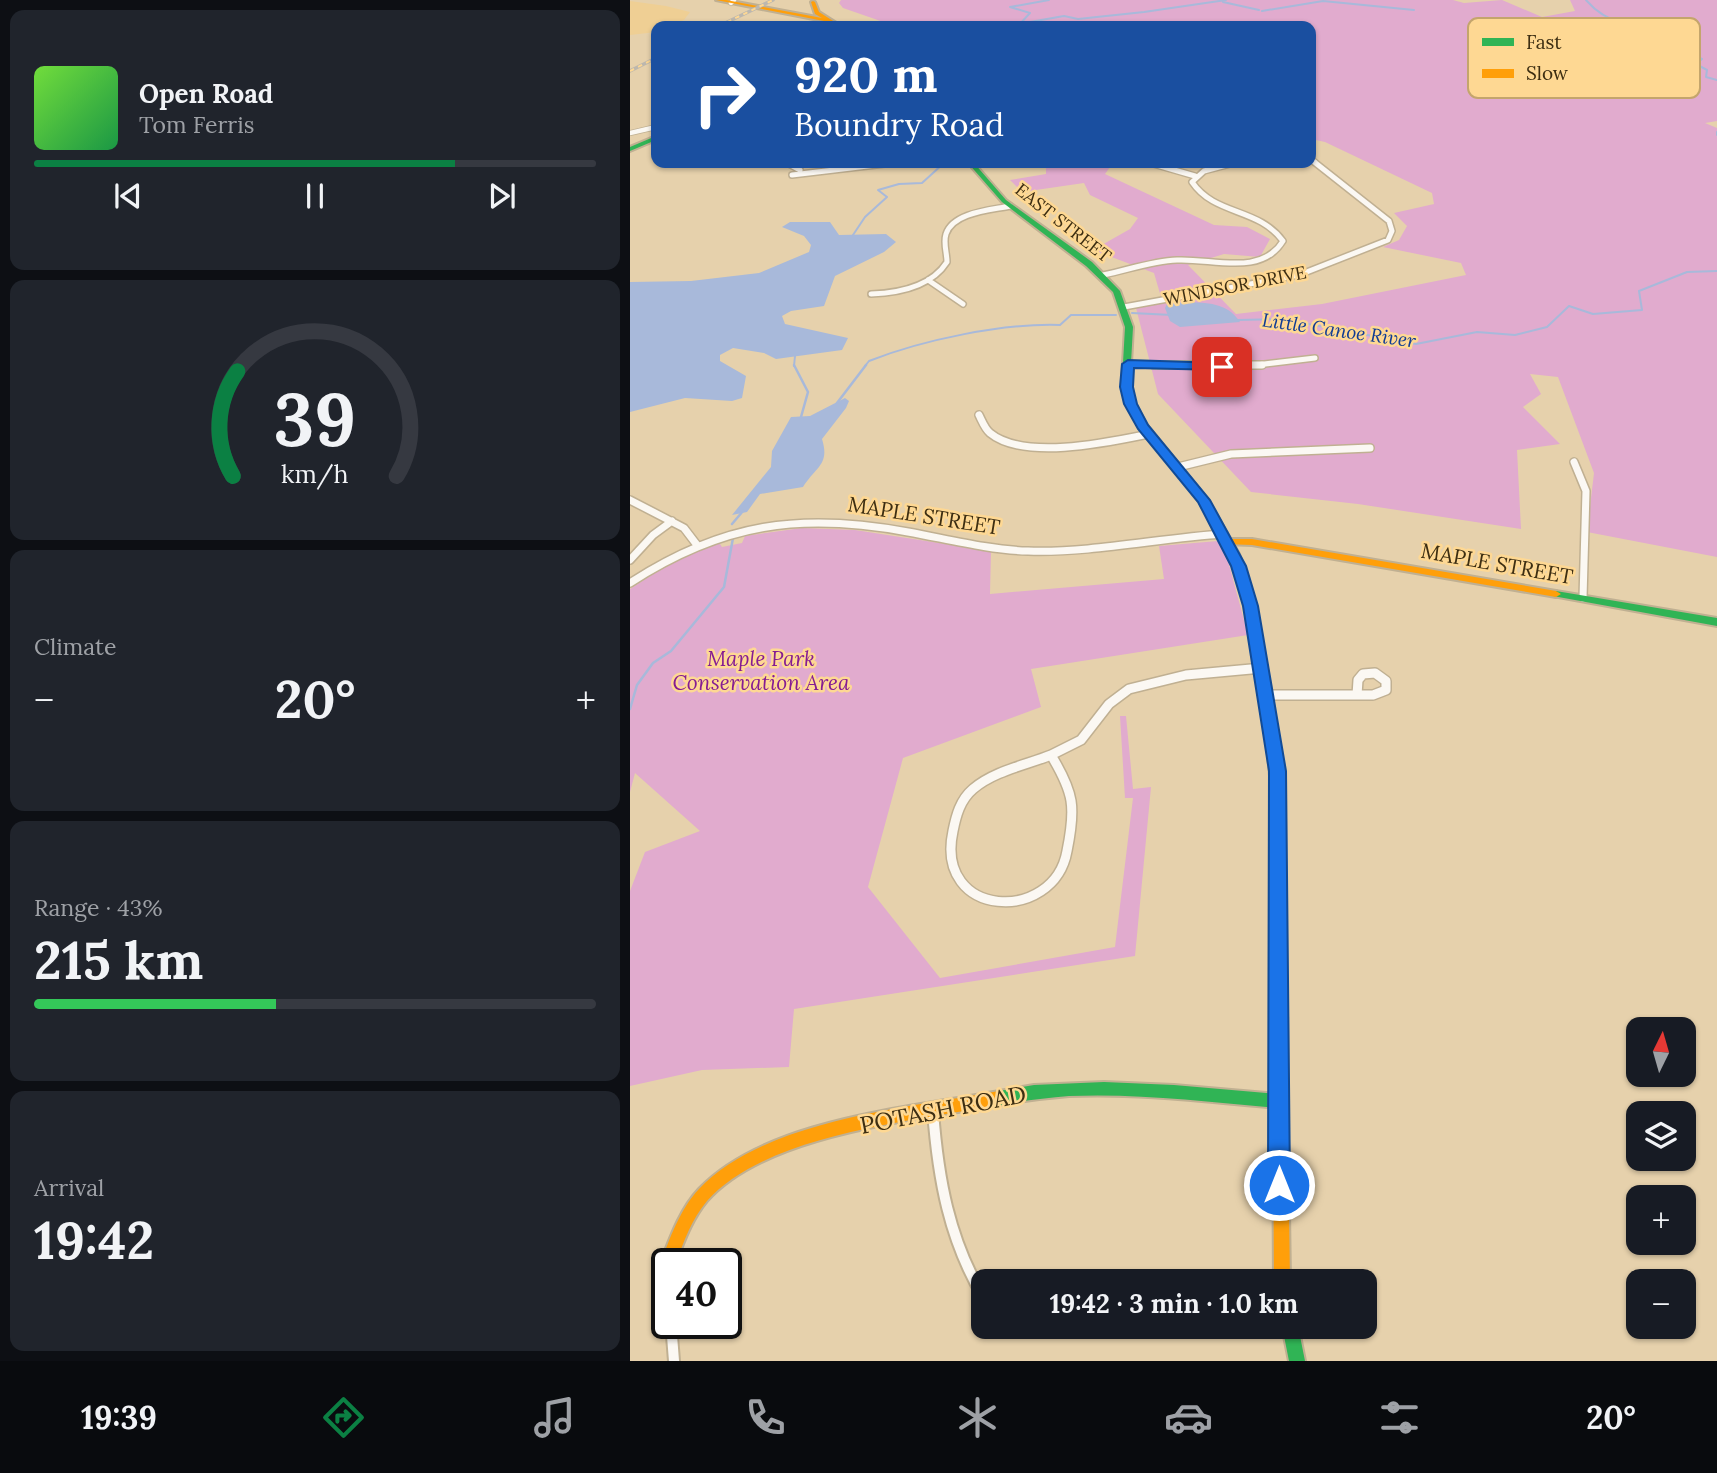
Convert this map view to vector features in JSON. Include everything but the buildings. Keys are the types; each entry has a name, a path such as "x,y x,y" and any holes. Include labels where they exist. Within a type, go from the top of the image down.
{"street":[{"path":"718,0 818,21"},
{"path":"786,13 805,9 813,1"},
{"path":"813,1 815,11 829,21"},
{"path":"630,133 651,128"},
{"path":"630,149 651,140"},
{"name":"WINDSOR DRIVE","path":"1124,307 1299,275 1388,240 1392,231 1389,221 1316,163"},
{"path":"796,168 827,171 852,168"},
{"name":"EAST STREET","path":"976,168 1010,206 1102,275 1124,307 1129,327 1128,397 1149,434 1178,467 1226,538 1247,592 1267,695 1278,791 1282,1269"},
{"path":"1167,168 1195,176 1219,168"},
{"path":"792,175 800,170"},
{"name":"WINDSOR DRIVE","path":"1102,275 1175,260 1252,262 1280,248 1283,237 1276,229 1202,197 1193,188 1195,176"},
{"path":"871,294 889,293 928,280 944,267 947,258 946,234 953,225 966,218 1010,206"},
{"path":"928,280 963,304"},
{"path":"1128,360 1243,367 1315,358"},
{"path":"979,415 991,433 1016,444 1105,443 1149,434"},
{"path":"1178,467 1231,453 1370,448"},
{"path":"1574,462 1586,491 1583,598"},
{"path":"630,500 684,528 697,545"},
{"path":"630,560 653,535 672,521"},
{"name":"MAPLE STREET","path":"630,583 664,561 697,545 751,528 814,521 873,526 1029,551 1226,538 1717,622"},
{"path":"1051,755 1069,787 1074,805 1067,854 1060,872 1040,892 1019,900 989,901 970,893 956,879 949,862 955,820 963,799 984,782 1087,737 1110,702 1127,690 1159,680 1262,668"},
{"path":"1267,695 1357,695"},
{"name":"POTASH ROAD","path":"675,1248 691,1208 709,1186 734,1167 813,1135 933,1111 1072,1088 1279,1101"},
{"path":"933,1111 940,1178 962,1258 971,1274"},
{"path":"672,1339 674,1361"},
{"path":"1293,1339 1297,1361"}],"shaded area":[{"path":"630,1 690,12 682,21 651,21 651,33 630,35"}],"green space":[{"path":"841,0 1453,0 1464,3 1502,0 1542,17 1575,11 1570,0 1717,0 1717,121 1705,123 1717,128 1717,557 1587,532 1594,473 1558,377 1530,374 1541,394 1523,407 1560,444 1517,450 1521,529 1358,504 1251,492 1158,394 1135,304 1161,297 1154,273 1093,250 1130,229 1138,218 1090,195 1084,183 1022,192 1010,180 1046,174 1046,168 1109,168 1105,174 1214,225 1247,227 1270,239 1260,257 1224,254 1188,265 1236,314 1322,304 1466,275 1461,263 1383,247 1399,240 1407,226 1394,213 1434,204 1432,193 1316,140 1316,21 881,21 843,8 839,3"},
{"name":"Maple Park Conservation Area","path":"802,528 855,530 991,551 990,594 1164,579 1159,546 1218,541 1227,557 1248,635 1031,669 1041,707 903,758 868,887 940,978 1115,947 1133,798 1125,798 1120,716 1126,716 1133,789 1151,787 1135,956 794,1009 789,1067 702,1070 630,1086 630,891 645,852 700,831 635,773 630,792 630,589 667,565 718,541 722,547 742,543 745,536"}],"water":[{"path":"790,222 830,222 839,235 886,234 896,242 884,252 835,276 824,306 791,311 782,316 785,324 848,338 842,350 776,359 764,353 733,348 720,355 720,361 746,376 742,398 732,401 685,398 630,412 630,282 691,281 759,273 809,252 811,245 804,236 782,227"},
{"path":"1209,303 1223,307 1240,322 1180,327 1170,321 1165,308 1167,304"},
{"path":"845,398 849,401 846,408 822,439 823,460 803,487 760,494 747,512 732,515 771,467 772,451 791,417 810,416"}],"waterway":[{"path":"1023,21 1030,13 1010,7 1049,0"},
{"path":"1035,21 1064,16 1078,19 1144,12 1226,0"},
{"path":"1586,0 1609,18"},
{"path":"1262,11 1323,1 1414,10"},
{"path":"1223,2 1259,10"},
{"path":"1700,58 1700,61"},
{"path":"1700,66 1707,70 1706,77 1717,80"},
{"path":"853,235 865,217 887,197 878,190 899,184 922,183 938,168"},
{"name":"Little Canoe River","path":"1238,320 1281,319 1416,344 1477,332 1515,335 1547,327 1569,306 1593,314 1642,310 1639,291 1687,272 1717,271"},
{"name":"Little Canoe River","path":"1132,313 1172,315"},
{"name":"Little Canoe River","path":"865,366 869,361 890,353 963,334 1014,327 1060,325 1071,315 1116,315"},
{"path":"794,365 795,356"},
{"path":"794,365 808,392 801,417"},
{"name":"Little Canoe River","path":"837,403 866,365"},
{"path":"732,524 743,511"},
{"path":"630,709 637,685 653,663 671,651 724,587 733,538"}],"railway":[{"path":"729,21 773,0"},
{"path":"630,71 651,60"}],"traffic: fast":[{"path":"630,149 651,140"},
{"path":"975,168 1004,201 1089,264 1116,291 1129,327 1126,381 1131,404 1143,426 1203,500 1234,554 1247,592 1267,695 1277,786"},
{"path":"1556,594 1717,622"},
{"path":"999,1098 1034,1092 1104,1089 1279,1101"},
{"path":"1293,1339 1297,1361"}],"traffic: slow":[{"path":"718,0 828,21"},
{"path":"813,2 817,13 830,21"},
{"path":"1228,542 1252,542 1556,594"},
{"path":"1277,786 1282,1269"},
{"path":"674,1248 692,1210 704,1194 729,1172 762,1154 800,1139 842,1128 999,1098"}],"route":[{"path":"1222,367 1128,364 1126,387 1133,411 1143,426 1203,500 1224,534 1234,554 1250,606 1267,695 1277,771 1279,1185"}]}
